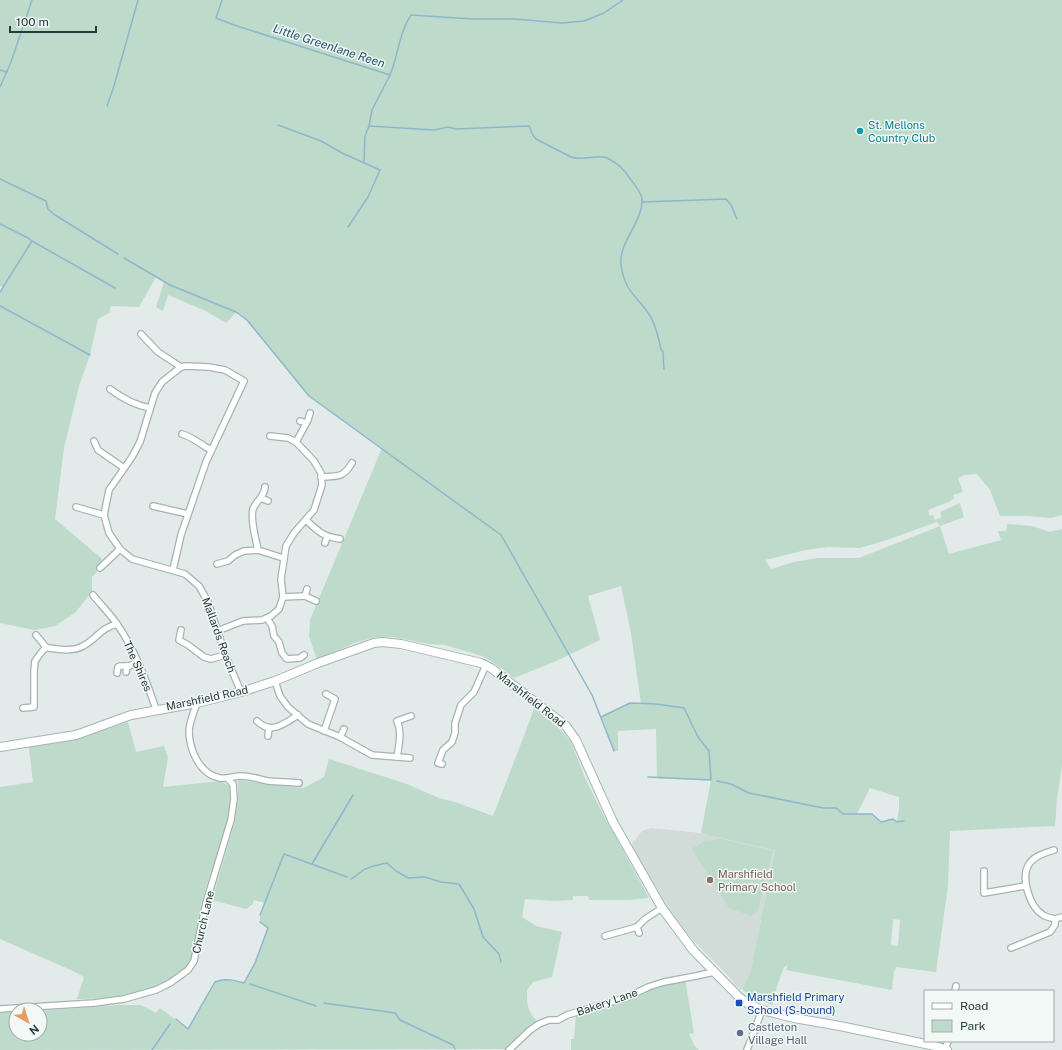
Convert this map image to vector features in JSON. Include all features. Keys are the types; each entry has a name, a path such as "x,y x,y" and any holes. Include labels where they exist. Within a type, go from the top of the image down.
{"street":[{"path":"141,334 158,352 181,367 209,367 225,370 244,381 206,462 188,514 173,570"},
{"name":"Mallards Reach","path":"181,367 162,382 154,393 140,442 109,490 104,515 109,533 120,549 132,559 185,574 199,586 208,602 225,655 241,692"},
{"path":"110,388 123,399 136,405 150,408"},
{"path":"296,442 303,422 310,413"},
{"path":"182,434 190,436 211,450"},
{"path":"217,631 243,621 262,620 279,609 284,597 281,579 286,546 294,533 314,510 319,498 322,485 321,473 314,461 296,442 288,438 270,436"},
{"path":"94,441 98,450 124,468"},
{"path":"321,477 339,476 346,472 352,463"},
{"path":"258,550 252,518 253,509 265,491 265,487"},
{"path":"261,498 268,501"},
{"path":"153,506 188,514"},
{"path":"76,507 104,515"},
{"path":"306,520 327,537 340,539"},
{"path":"325,544 327,537"},
{"path":"100,568 120,549"},
{"path":"217,564 228,561 235,555 244,551 258,550 283,558"},
{"path":"305,596 307,589"},
{"name":"The Shires","path":"93,596 117,624 138,662 156,709"},
{"path":"284,597 305,596 316,601"},
{"path":"267,618 272,626 274,636 279,642 282,653 287,659 300,658 304,655"},
{"path":"36,635 46,647 74,649 83,646 108,626 117,624"},
{"path":"181,630 179,640 204,657 211,659 225,655"},
{"name":"Marshfield Road","path":"0,747 76,735 131,715 156,709 197,703 241,692 275,681 364,646 382,642 401,644 475,661 486,665 566,726 576,740 613,822 662,908 693,950 729,988 748,1004 762,1010 794,1018 947,1047"},
{"path":"23,708 34,707 35,661 46,647"},
{"path":"117,673 118,667 120,666 127,669 138,662"},
{"path":"442,764 438,763 443,750 452,742 455,733 455,723 461,705 474,692 486,665"},
{"path":"275,681 280,696 288,707 308,724 340,737 372,755 410,758"},
{"path":"324,731 335,699 326,694"},
{"path":"197,703 189,729 193,753 200,765 209,774 219,778 228,779 240,776 269,781 299,783"},
{"path":"257,721 262,726 269,728 281,726 298,715"},
{"path":"397,757 400,735 397,721 411,716"},
{"path":"268,736 269,728"},
{"path":"340,737 344,729"},
{"name":"Church Lane","path":"0,1008 94,1003 124,999 156,990 170,983 188,970 194,961 206,903 231,820 234,799 233,784 228,779"},
{"path":"1054,850 1039,855 1029,864 1025,886 1034,906 1043,915 1055,919 1062,916"},
{"path":"984,871 984,893 1025,886"},
{"path":"605,936 637,926 662,908"},
{"path":"1011,948 1050,932 1055,925 1055,919"},
{"path":"637,926 639,933"},
{"name":"Bakery Lane","path":"509,1050 529,1031 539,1024 549,1020 558,1020 567,1015 628,996 664,982 714,972"},
{"path":"747,1050 762,1010"}],"shaded area":[{"name":"Marshfield Primary School","path":"651,828 701,833 775,849 751,970 741,990 692,939 670,911 631,845 642,831"}],"green space":[{"path":"0,0 1062,0 1062,515 1051,518 1000,516 990,490 977,474 965,475 958,478 963,492 953,495 954,499 951,501 928,510 930,516 933,515 935,520 942,517 940,512 960,503 964,517 940,526 949,554 1001,540 998,531 1006,531 1007,524 1032,526 1050,532 1062,529 1062,766 1055,826 950,831 948,886 936,972 896,967 892,990 786,970 788,965 784,967 772,1005 749,995 742,989 751,970 775,850 701,833 711,780 657,778 656,729 618,731 618,751 614,751 601,717 630,703 641,704 631,633 621,586 588,596 600,640 554,662 514,678 482,656 445,645 429,644 394,637 376,637 357,642 317,659 309,637 310,620 382,448 309,396 247,320 236,312 226,323 206,311 168,295 163,311 156,307 164,282 156,277 139,307 111,306 109,313 98,319 90,355 79,386 64,448 55,519 102,559 100,568 92,577 92,591 76,612 55,626 35,630 0,623 0,292 3,287 0,286","holes":["937,522 940,526 859,558 817,558 794,562 771,569 765,560 806,550 828,547 860,548","870,788 899,797 897,821 893,819 881,822 872,814 857,814","893,919 900,920 898,946 891,945"]},
{"path":"534,708 562,731 572,744 585,778 604,816 649,898 628,900 589,900 588,896 573,896 573,900 555,901 525,899 522,917 536,926 562,932 552,977 533,982 527,990 528,1007 531,1014 537,1021 522,1032 506,1049 0,1050 0,1013 8,1012 8,1042 48,1042 48,1010 119,1005 141,1005 156,1013 160,1008 188,1029 215,982 230,980 244,983 255,963 268,929 260,922 260,915 265,903 254,900 253,904 246,909 212,900 234,825 238,800 238,780 304,788 324,777 329,759 407,784 439,798 455,802 493,816"},
{"path":"128,722 136,752 164,746 168,758 163,787 221,781 229,786 229,814 222,843 203,898 194,949 186,968 179,975 169,981 158,987 144,991 102,998 77,999 84,977 0,939 0,787 33,782 29,747 77,739"},
{"path":"707,839 708,841 721,839 773,851 757,912 752,916 729,908 692,849"},
{"path":"685,979 694,1033 689,1034 694,1045 699,1050 571,1050 571,1039 574,1039 576,1015 653,987"}],"waterway":[{"path":"0,87 11,62 32,0"},
{"path":"107,106 138,0"},
{"name":"Little Greenlane Reen","path":"222,0 216,18 390,75 401,37 411,15 473,19 515,19 562,23 584,21 604,13 623,0"},
{"path":"0,70 7,72"},
{"path":"364,162 365,136 369,126 372,110 390,75"},
{"path":"278,125 321,141 344,154 380,170 368,197 348,227"},
{"path":"369,126 434,130 448,127 456,129 529,126 536,139 571,157 603,157 611,160 621,167 636,186 642,199 642,207 639,215 623,248 621,265 628,287 649,314 653,322 663,352 664,369"},
{"path":"0,179 46,201 48,209 55,215 118,254"},
{"path":"642,202 726,199 731,205 737,219"},
{"path":"0,224 28,238 115,288"},
{"path":"0,292 32,241"},
{"path":"124,258 170,285 236,312 247,320 309,396 501,535 592,695 614,751"},
{"path":"0,306 90,355"},
{"path":"601,717 630,703 656,704 684,708 698,737 709,751 711,780 648,777"},
{"path":"717,781 731,784 749,793 823,808 836,808 843,814 872,814 881,822 893,819 897,822 904,821"},
{"path":"312,864 353,795"},
{"path":"260,915 284,854 347,877"},
{"path":"351,879 368,868 387,863 396,871 408,878 425,877 441,882 459,884 474,909 483,937 499,954 501,962"},
{"path":"176,1019 188,1029 215,982 230,980 244,983 255,963 268,928 260,922"},
{"path":"250,984 316,1006"},
{"path":"324,1003 395,1013 400,1020 453,1045 455,1049"},
{"path":"152,1050 170,1024"}],"place":[{"name":"St. Mellons Country Club","path":"860,131"},
{"name":"Marshfield Primary School","path":"710,880"},
{"name":"Marshfield Primary School (S-bound)","path":"739,1003"},
{"name":"Castleton Village Hall","path":"740,1033"}]}
